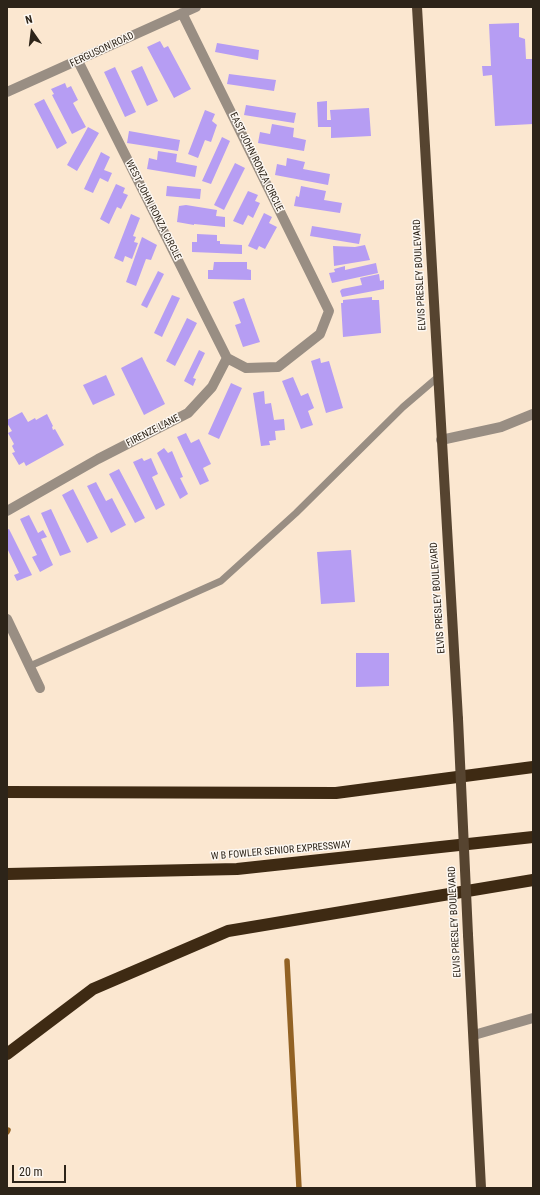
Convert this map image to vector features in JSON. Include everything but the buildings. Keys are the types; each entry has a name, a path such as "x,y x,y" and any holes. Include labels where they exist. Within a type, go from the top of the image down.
{"highway":[{"path":"7,792 336,793 533,767"},
{"path":"7,788 64,792"},
{"name":"W B FOWLER SENIOR EXPRESSWAY","path":"7,874 237,869 533,836"},
{"path":"7,1054 93,989 228,931 533,880"}],"main road":[{"name":"ELVIS PRESLEY BOULEVARD","path":"417,7 458,719 481,1188"}],"street":[{"name":"FERGUSON ROAD","path":"7,92 196,7"},
{"name":"EAST JOHN RONZA CIRCLE","path":"182,13 330,311 320,334 278,367 246,368 227,358"},
{"name":"WEST JOHN RONZA CIRCLE","path":"78,61 227,358"},
{"name":"FIRENZE LANE","path":"7,511 98,459 188,413 212,387 227,358"},
{"path":"441,440 501,427 533,414"},
{"path":"7,619 40,688"},
{"path":"474,1035 533,1018"}],"lane":[{"path":"30,666 221,581 284,524 403,407 438,377"}],"waterway":[{"path":"287,961 299,1188"}]}
